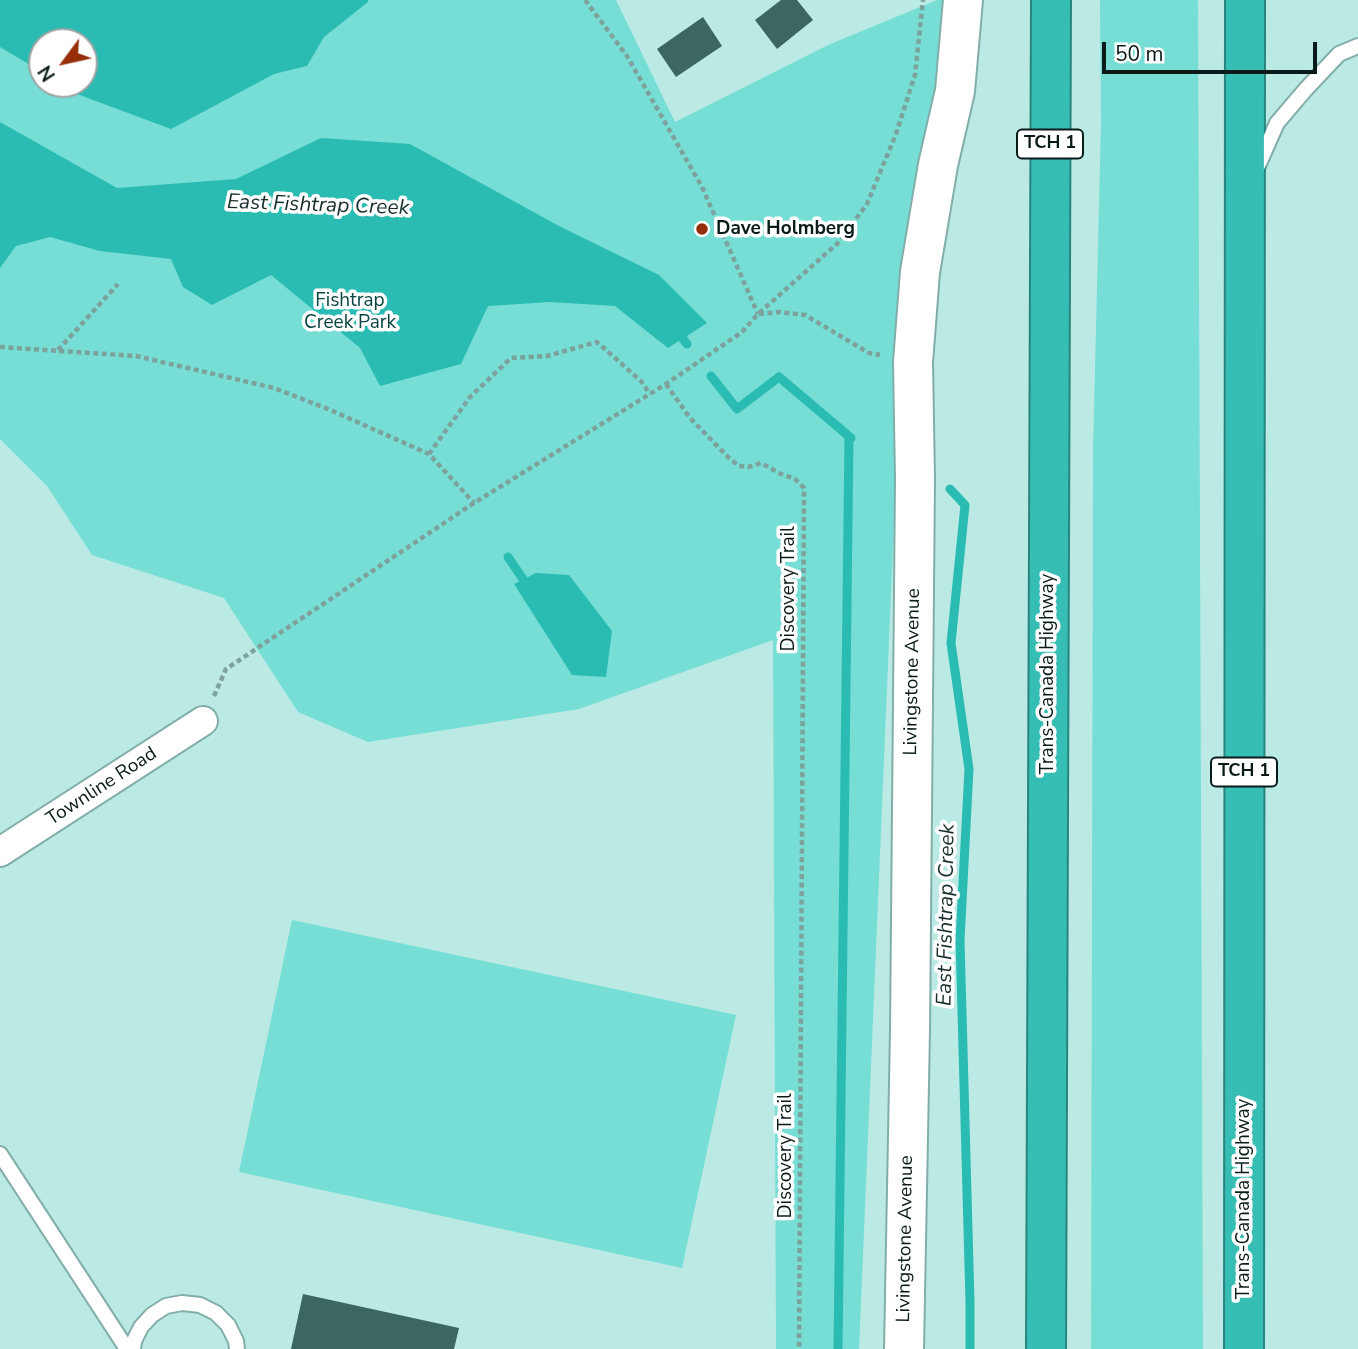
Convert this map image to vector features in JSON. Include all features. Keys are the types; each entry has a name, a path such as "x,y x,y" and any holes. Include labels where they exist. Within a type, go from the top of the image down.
{"highway":[{"name":"Trans-Canada Highway","path":"1046,1349 1051,0"},
{"name":"Trans-Canada Highway","path":"1244,1349 1245,0"}],"street":[{"name":"Livingstone Avenue","path":"904,1349 915,506 913,362 920,271 938,165 955,92 962,0"},
{"name":"Townline Road","path":"0,852 203,721"}],"lane":[{"path":"1245,195 1276,123 1339,54 1358,46"},
{"path":"0,1154 127,1349"},
{"path":"133,1349 141,1327 152,1315 166,1306 182,1303 200,1305 216,1313 228,1325 237,1349"}],"path":[{"path":"585,0 628,56 702,187 758,314"},
{"path":"203,721 226,669 474,503 666,384 743,332 758,314 838,243 867,204 896,134 915,75 923,0"},
{"path":"57,350 118,284"},
{"path":"758,314 779,312 806,316 869,353 913,362"},
{"path":"429,454 470,397 511,358 547,356 597,342 641,381 650,394"},
{"path":"0,347 136,356 274,388 429,454 474,503"},
{"name":"Discovery Trail","path":"666,384 690,418 739,466 748,467 761,463 795,479 804,488 799,1349"}],"green space":[{"name":"Fishtrap Creek Park","path":"0,0 616,0 675,122 828,45 937,0 956,0 902,335 859,1349 776,1349 773,640 579,709 368,742 298,712 224,598 92,555 47,486 0,439"},
{"path":"1100,0 1198,0 1203,1349 1091,1349 1093,451 1101,123"},
{"path":"292,920 736,1015 682,1268 239,1172"}],"water":[{"path":"0,0 368,0 324,37 307,66 274,74 171,129 88,98 98,98 98,28 28,28 28,64 0,47"},
{"path":"0,122 117,188 236,179 321,138 410,144 559,226 659,275 707,323 668,348 615,306 550,302 488,306 461,364 380,386 360,348 271,275 212,305 183,287 171,259 100,251 50,237 16,246 0,268"},
{"path":"536,573 569,575 612,631 606,677 572,675 514,584"}],"building":[{"path":"781,0 797,0 813,20 777,49 755,20"},
{"path":"703,17 722,46 676,77 657,49"},
{"path":"303,1294 459,1328 454,1349 291,1349"}],"waterway":[{"name":"East Fishtrap Creek","path":"675,329 687,344"},
{"name":"East Fishtrap Creek","path":"711,376 737,409 779,377 851,438"},
{"path":"838,1349 849,437"},
{"name":"East Fishtrap Creek","path":"950,489 965,505 951,643 969,769 960,940 970,1349"},
{"path":"508,557 523,579"}],"place":[{"name":"Dave Holmberg","path":"702,229"}]}
